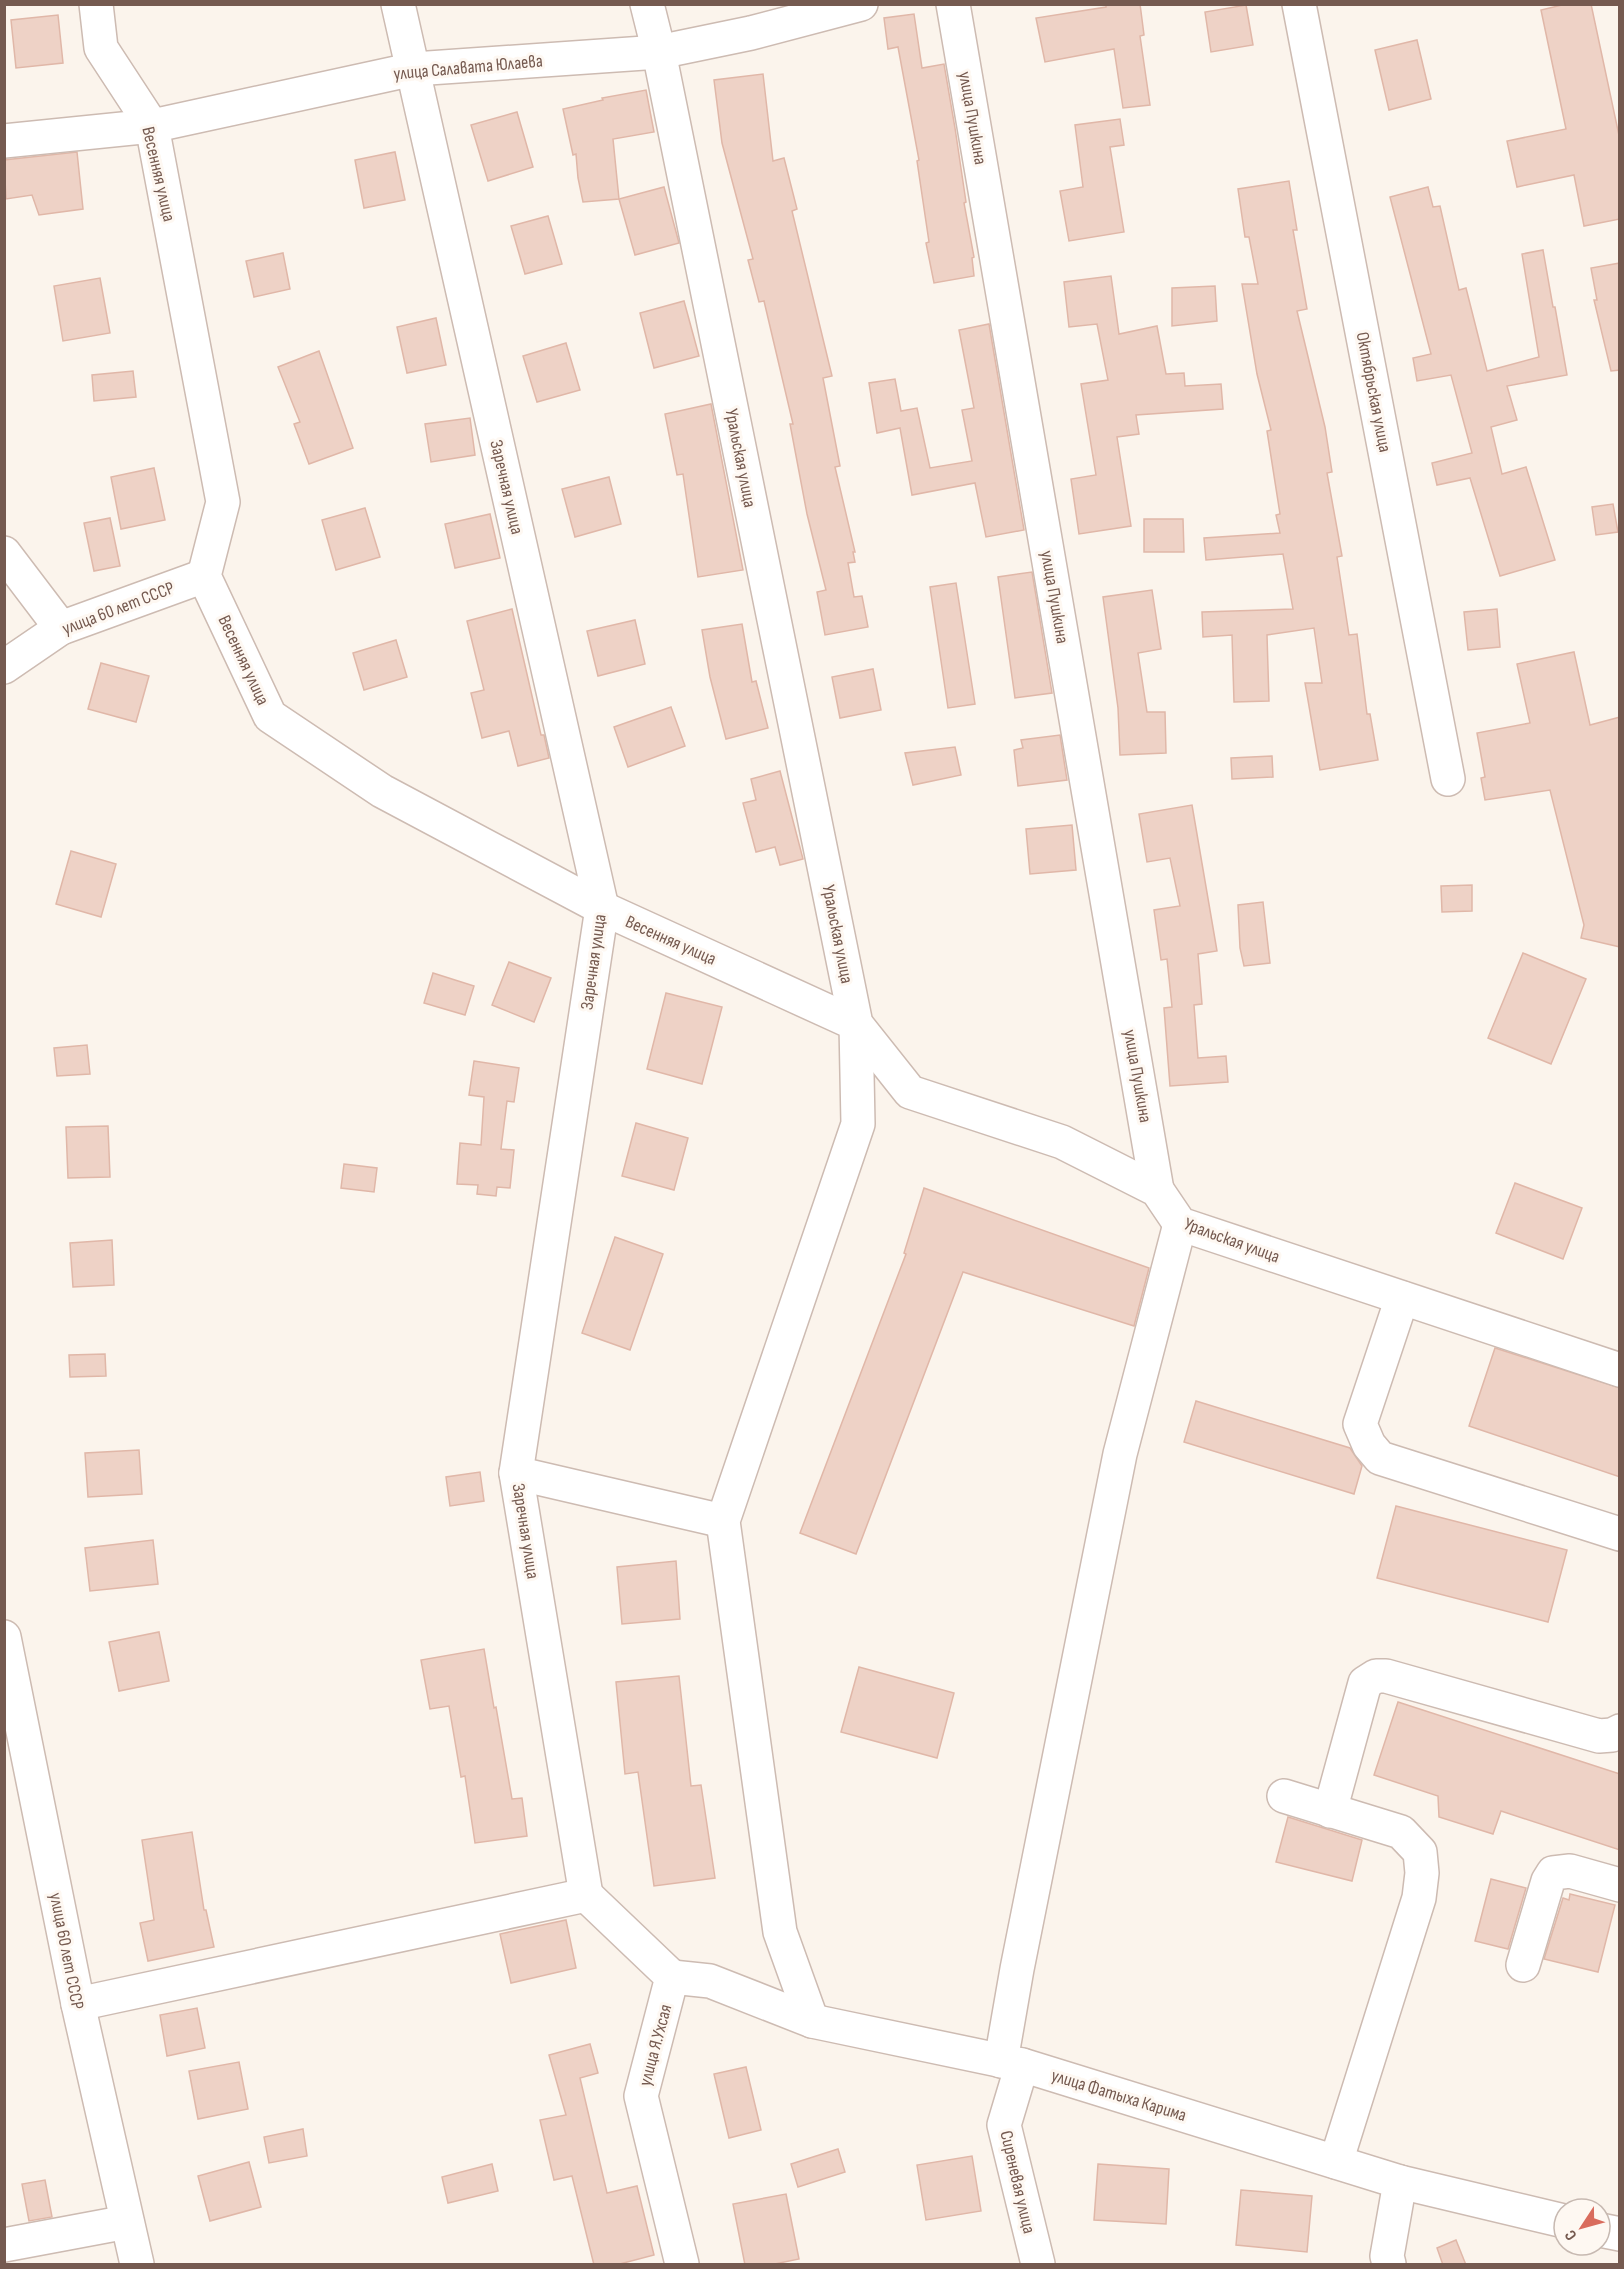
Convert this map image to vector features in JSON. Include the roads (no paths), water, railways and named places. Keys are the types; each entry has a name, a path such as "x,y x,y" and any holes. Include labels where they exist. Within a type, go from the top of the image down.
{"street":[{"name":"Весенняя улица","path":"96,4 101,48 152,126 223,502 204,576 270,716 382,791 602,908 856,1023"},
{"name":"Заречная улица","path":"398,4 602,908 516,1473 586,1895"},
{"name":"Уральская улица","path":"647,4 659,52 856,1023 910,1092 1062,1142 1157,1190 1180,1224 1620,1370"},
{"name":"улица Салавата Юлаева","path":"4,141 152,126 414,69 659,52 751,33 861,4"},
{"name":"улица Пушкина","path":"953,4 1157,1190"},
{"name":"Октябрьская улица","path":"1299,4 1448,779"},
{"path":"4,553 61,628"},
{"name":"улица 60 лет СССР","path":"4,667 61,628 204,576"},
{"path":"812,2021 780,1932 723,1521 858,1124 856,1023"},
{"name":"Сиреневая улица","path":"1038,2265 1004,2125 1019,1958 1120,1454 1180,1224"},
{"path":"1402,1298 1360,1424 1369,1445 1380,1458 1620,1534"},
{"path":"516,1473 723,1521"},
{"name":"улица 60 лет СССР","path":"4,1637 78,2004 137,2265"},
{"path":"1330,1810 1365,1683 1376,1676 1398,1680 1599,1736 1612,1735 1620,1731"},
{"path":"1284,1796 1401,1832 1420,1852 1422,1874 1419,1898 1336,2162"},
{"path":"1523,1965 1548,1881 1553,1873 1570,1871 1620,1885"},
{"path":"78,2004 586,1895 672,1977"},
{"name":"улица Фатыха Карима","path":"672,1977 710,1981 812,2021 1011,2063 1400,2182 1552,2218"},
{"name":"улица Я.Ухсая","path":"672,1977 641,2096 682,2265"},
{"path":"1389,2265 1387,2256 1400,2182"},
{"path":"4,2245 127,2222"}]}
